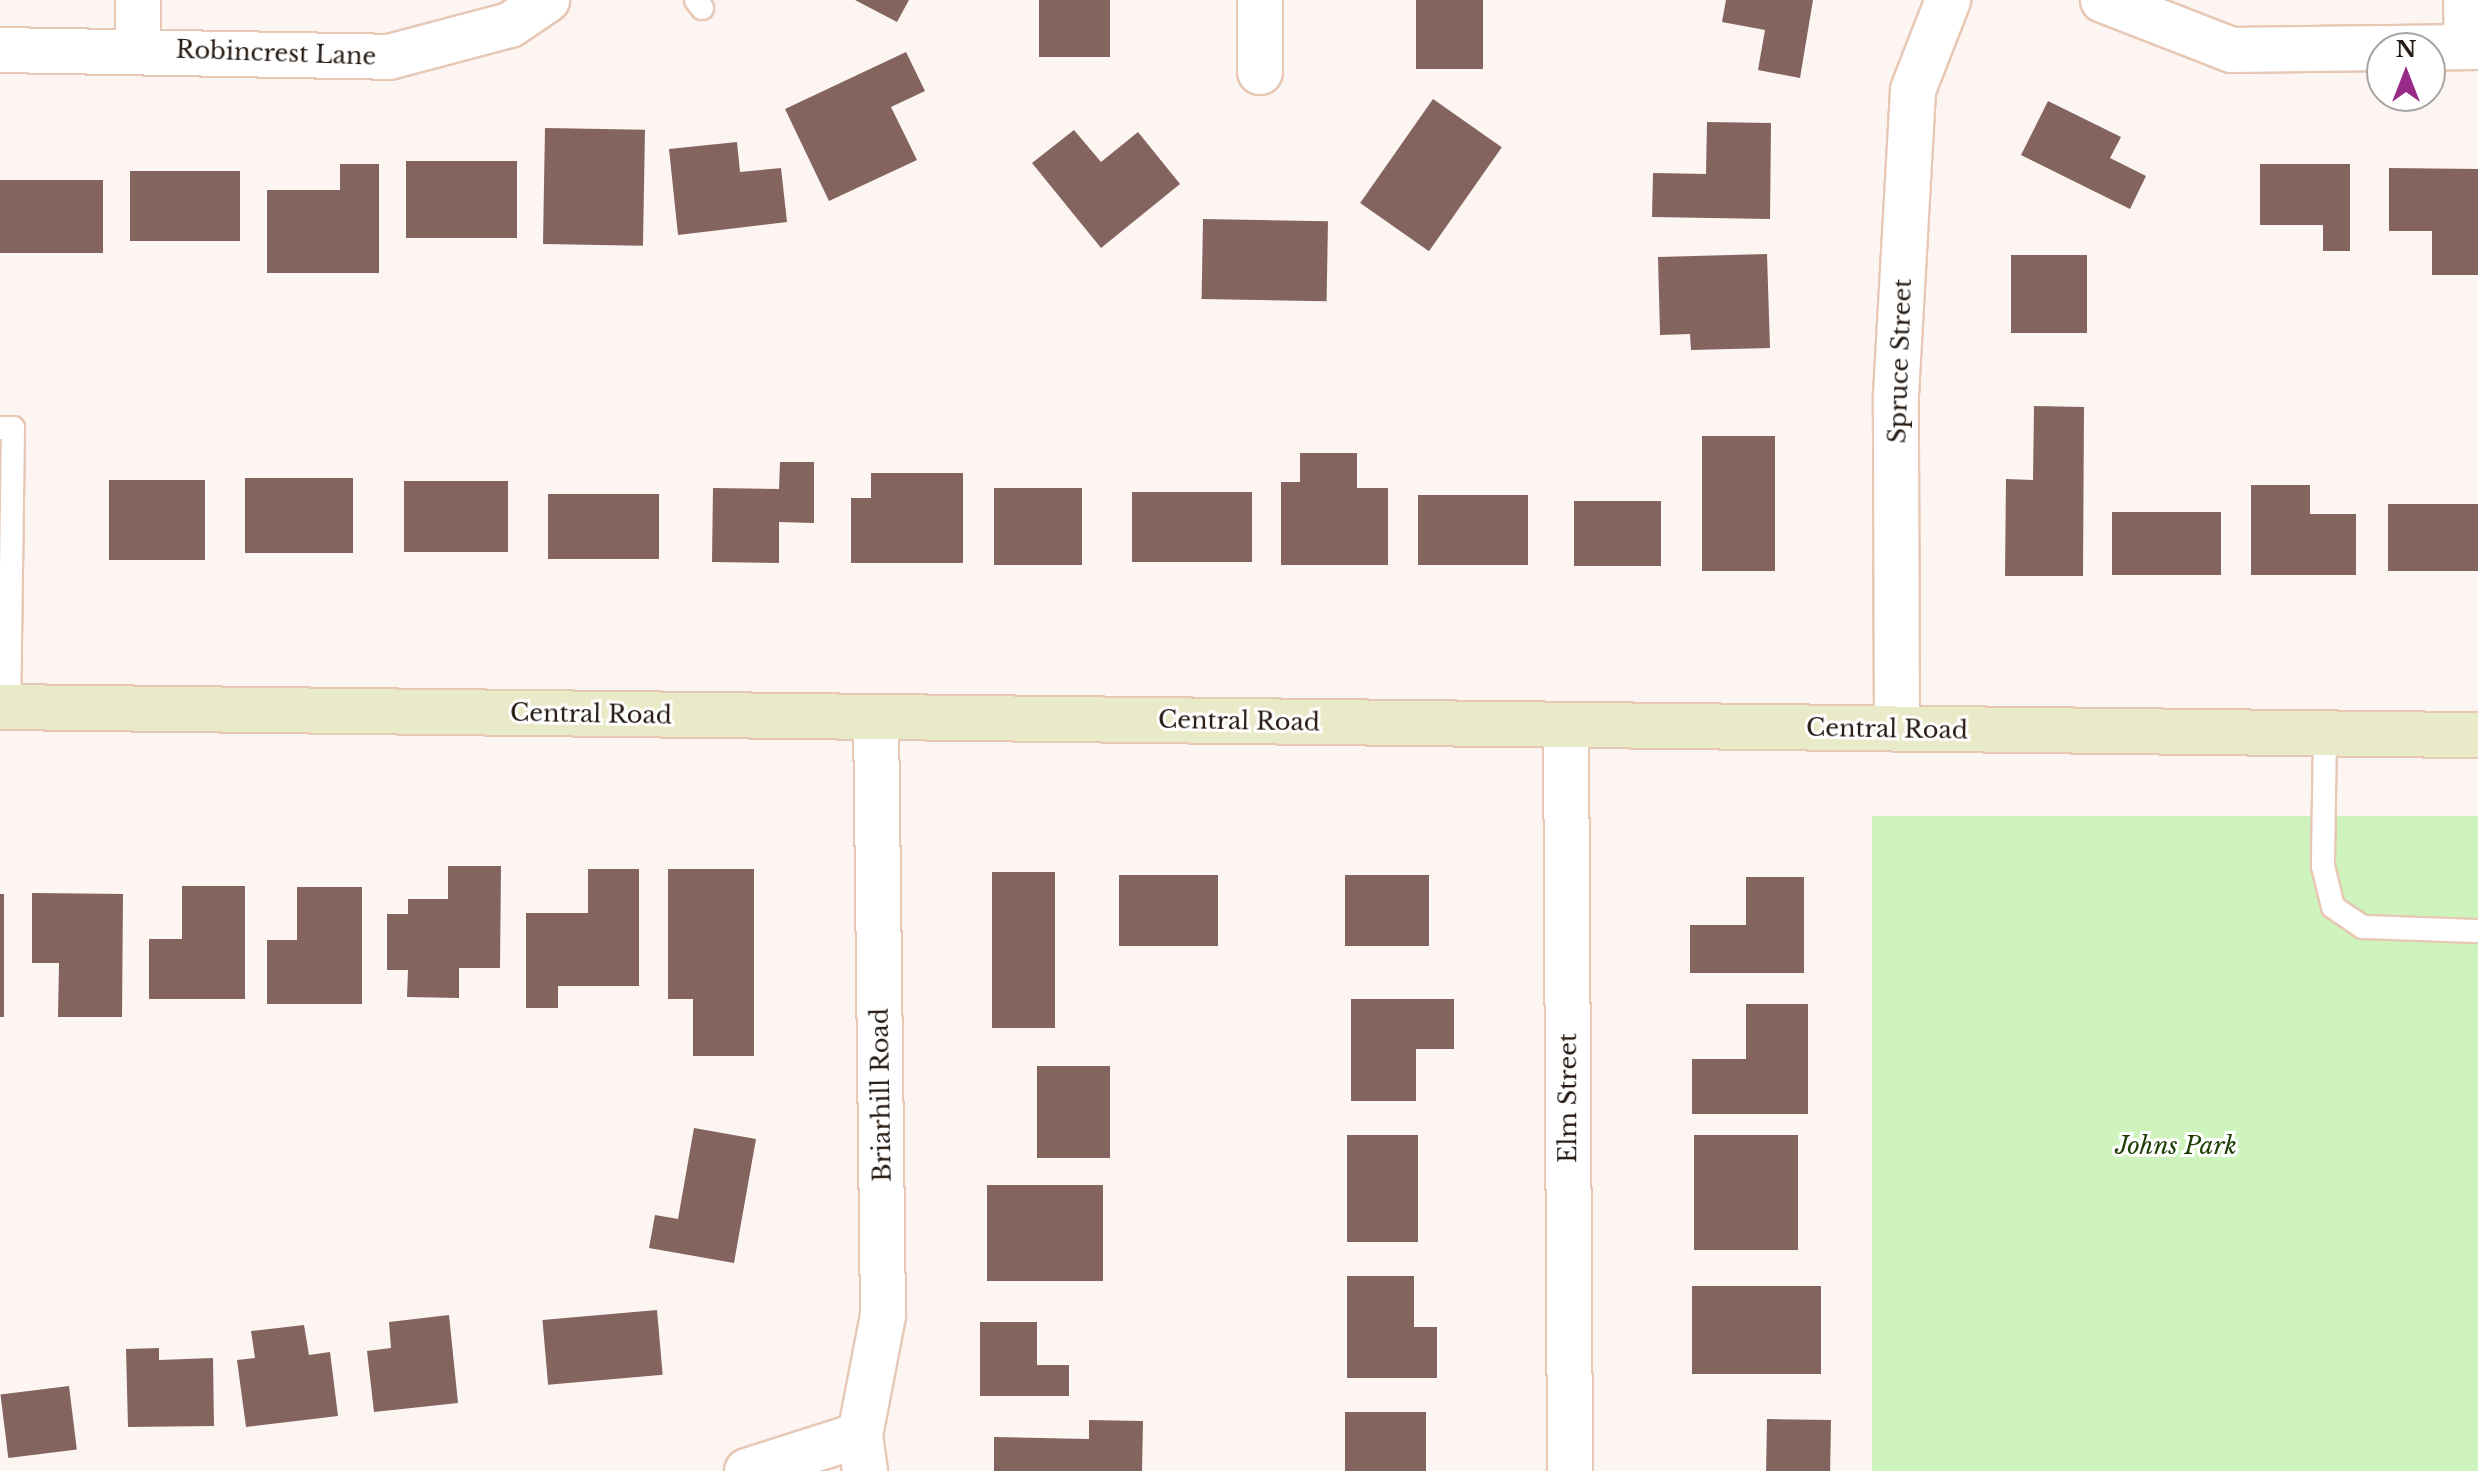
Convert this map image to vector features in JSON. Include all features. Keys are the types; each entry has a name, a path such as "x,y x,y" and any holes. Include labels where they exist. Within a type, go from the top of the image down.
{"main road":[{"name":"Central Road","path":"4,707 2478,735"}],"street":[{"path":"138,0 138,48"},
{"name":"Robincrest Lane","path":"0,50 138,48 389,57 510,25 547,0"},
{"path":"1260,0 1260,72"},
{"name":"Spruce Street","path":"1897,729 1896,395 1913,90 1948,0"},
{"path":"2103,0 2232,50 2366,48"},
{"path":"2446,47 2473,47 2466,0"},
{"name":"Briarhill Road","path":"862,1453 883,1315 876,717"},
{"name":"Elm Street","path":"1566,725 1570,1471"},
{"path":"747,1471 862,1453"}],"lane":[{"path":"0,428 13,428 6,546 4,707"},
{"path":"2325,733 2323,866 2333,907 2363,927 2478,931"}],"green space":[{"name":"Johns Park","path":"1872,816 2478,816 2478,1471 1872,1471"}],"building":[{"path":"855,0 909,0 897,22"},
{"path":"1039,0 1110,0 1110,57 1039,57"},
{"path":"1416,0 1483,0 1483,69 1416,69"},
{"path":"1726,0 1813,0 1800,78 1758,70 1765,30 1722,22"},
{"path":"906,52 925,91 891,107 917,160 829,201 785,109"},
{"path":"1433,99 1502,147 1429,251 1360,203"},
{"path":"2048,101 2121,137 2110,158 2146,176 2130,209 2021,155"},
{"path":"1707,122 1771,123 1770,219 1652,217 1653,173 1706,174"},
{"path":"545,128 645,130 643,246 543,244"},
{"path":"1074,130 1101,162 1138,132 1180,184 1101,248 1032,163"},
{"path":"737,142 740,172 781,168 787,222 678,235 669,149"},
{"path":"406,161 517,161 517,238 406,238"},
{"path":"340,164 379,164 379,273 267,273 267,190 340,190"},
{"path":"2260,164 2350,164 2350,251 2323,251 2323,225 2260,225"},
{"path":"2389,168 2478,169 2478,275 2432,275 2432,231 2389,231"},
{"path":"130,171 240,171 240,241 130,241"},
{"path":"0,180 103,180 103,253 0,253"},
{"path":"1203,219 1328,221 1327,301 1202,299"},
{"path":"1767,254 1770,348 1691,350 1690,334 1660,335 1658,257"},
{"path":"2011,255 2087,255 2087,333 2011,333"},
{"path":"2034,406 2084,407 2083,576 2005,576 2006,479 2033,480"},
{"path":"1702,436 1775,436 1775,571 1702,571"},
{"path":"1300,453 1357,453 1357,488 1388,488 1388,565 1281,565 1281,482 1300,482"},
{"path":"780,462 814,462 814,523 779,522 779,563 712,562 713,488 779,489"},
{"path":"871,473 963,473 963,563 851,563 851,498 871,498"},
{"path":"245,478 353,478 353,553 245,553"},
{"path":"109,480 205,480 205,560 109,560"},
{"path":"404,481 508,481 508,552 404,552"},
{"path":"2251,485 2310,485 2310,514 2356,514 2356,575 2251,575"},
{"path":"994,488 1082,488 1082,565 994,565"},
{"path":"1132,492 1252,492 1252,562 1132,562"},
{"path":"548,494 659,494 659,559 548,559"},
{"path":"1418,495 1528,495 1528,565 1418,565"},
{"path":"1574,501 1661,501 1661,566 1574,566"},
{"path":"2388,504 2478,504 2478,571 2388,571"},
{"path":"2112,512 2221,512 2221,575 2112,575"},
{"path":"448,866 501,866 500,968 459,968 459,998 407,997 408,970 387,970 387,914 408,914 408,899 448,899"},
{"path":"588,869 639,869 639,986 558,986 558,1008 526,1008 526,913 588,913"},
{"path":"668,869 754,869 754,1056 693,1056 693,999 668,999"},
{"path":"992,872 1055,872 1055,1028 992,1028"},
{"path":"1119,875 1218,875 1218,946 1119,946"},
{"path":"1345,875 1429,875 1429,946 1345,946"},
{"path":"1746,877 1804,877 1804,973 1690,973 1690,925 1746,925"},
{"path":"182,886 245,886 245,999 149,999 149,939 182,939"},
{"path":"297,887 362,887 362,1004 267,1004 267,940 297,940"},
{"path":"32,893 123,894 122,1017 58,1017 59,963 32,963"},
{"path":"0,894 4,894 4,1017 0,1017"},
{"path":"1351,999 1454,999 1454,1049 1416,1049 1416,1101 1351,1101"},
{"path":"1746,1004 1808,1004 1808,1114 1692,1114 1692,1059 1746,1059"},
{"path":"1037,1066 1110,1066 1110,1158 1037,1158"},
{"path":"694,1128 756,1139 734,1263 649,1248 655,1215 678,1219"},
{"path":"1347,1135 1418,1135 1418,1242 1347,1242"},
{"path":"1694,1135 1798,1135 1798,1250 1694,1250"},
{"path":"987,1185 1103,1185 1103,1281 987,1281"},
{"path":"1347,1276 1414,1276 1414,1327 1437,1327 1437,1378 1347,1378"},
{"path":"1692,1286 1821,1286 1821,1374 1692,1374"},
{"path":"657,1310 663,1375 548,1385 542,1320"},
{"path":"449,1315 458,1403 374,1412 367,1351 391,1348 389,1322"},
{"path":"980,1322 1037,1322 1037,1365 1069,1365 1069,1396 980,1396"},
{"path":"304,1325 309,1355 330,1352 338,1416 246,1427 237,1360 255,1358 251,1331"},
{"path":"159,1348 159,1360 213,1358 214,1426 128,1427 126,1349"},
{"path":"69,1386 77,1450 8,1458 1,1394"},
{"path":"1345,1412 1426,1412 1426,1471 1345,1471"},
{"path":"1767,1419 1831,1420 1830,1471 1766,1471"},
{"path":"1089,1420 1143,1421 1142,1471 994,1471 994,1437 1089,1439"}]}
